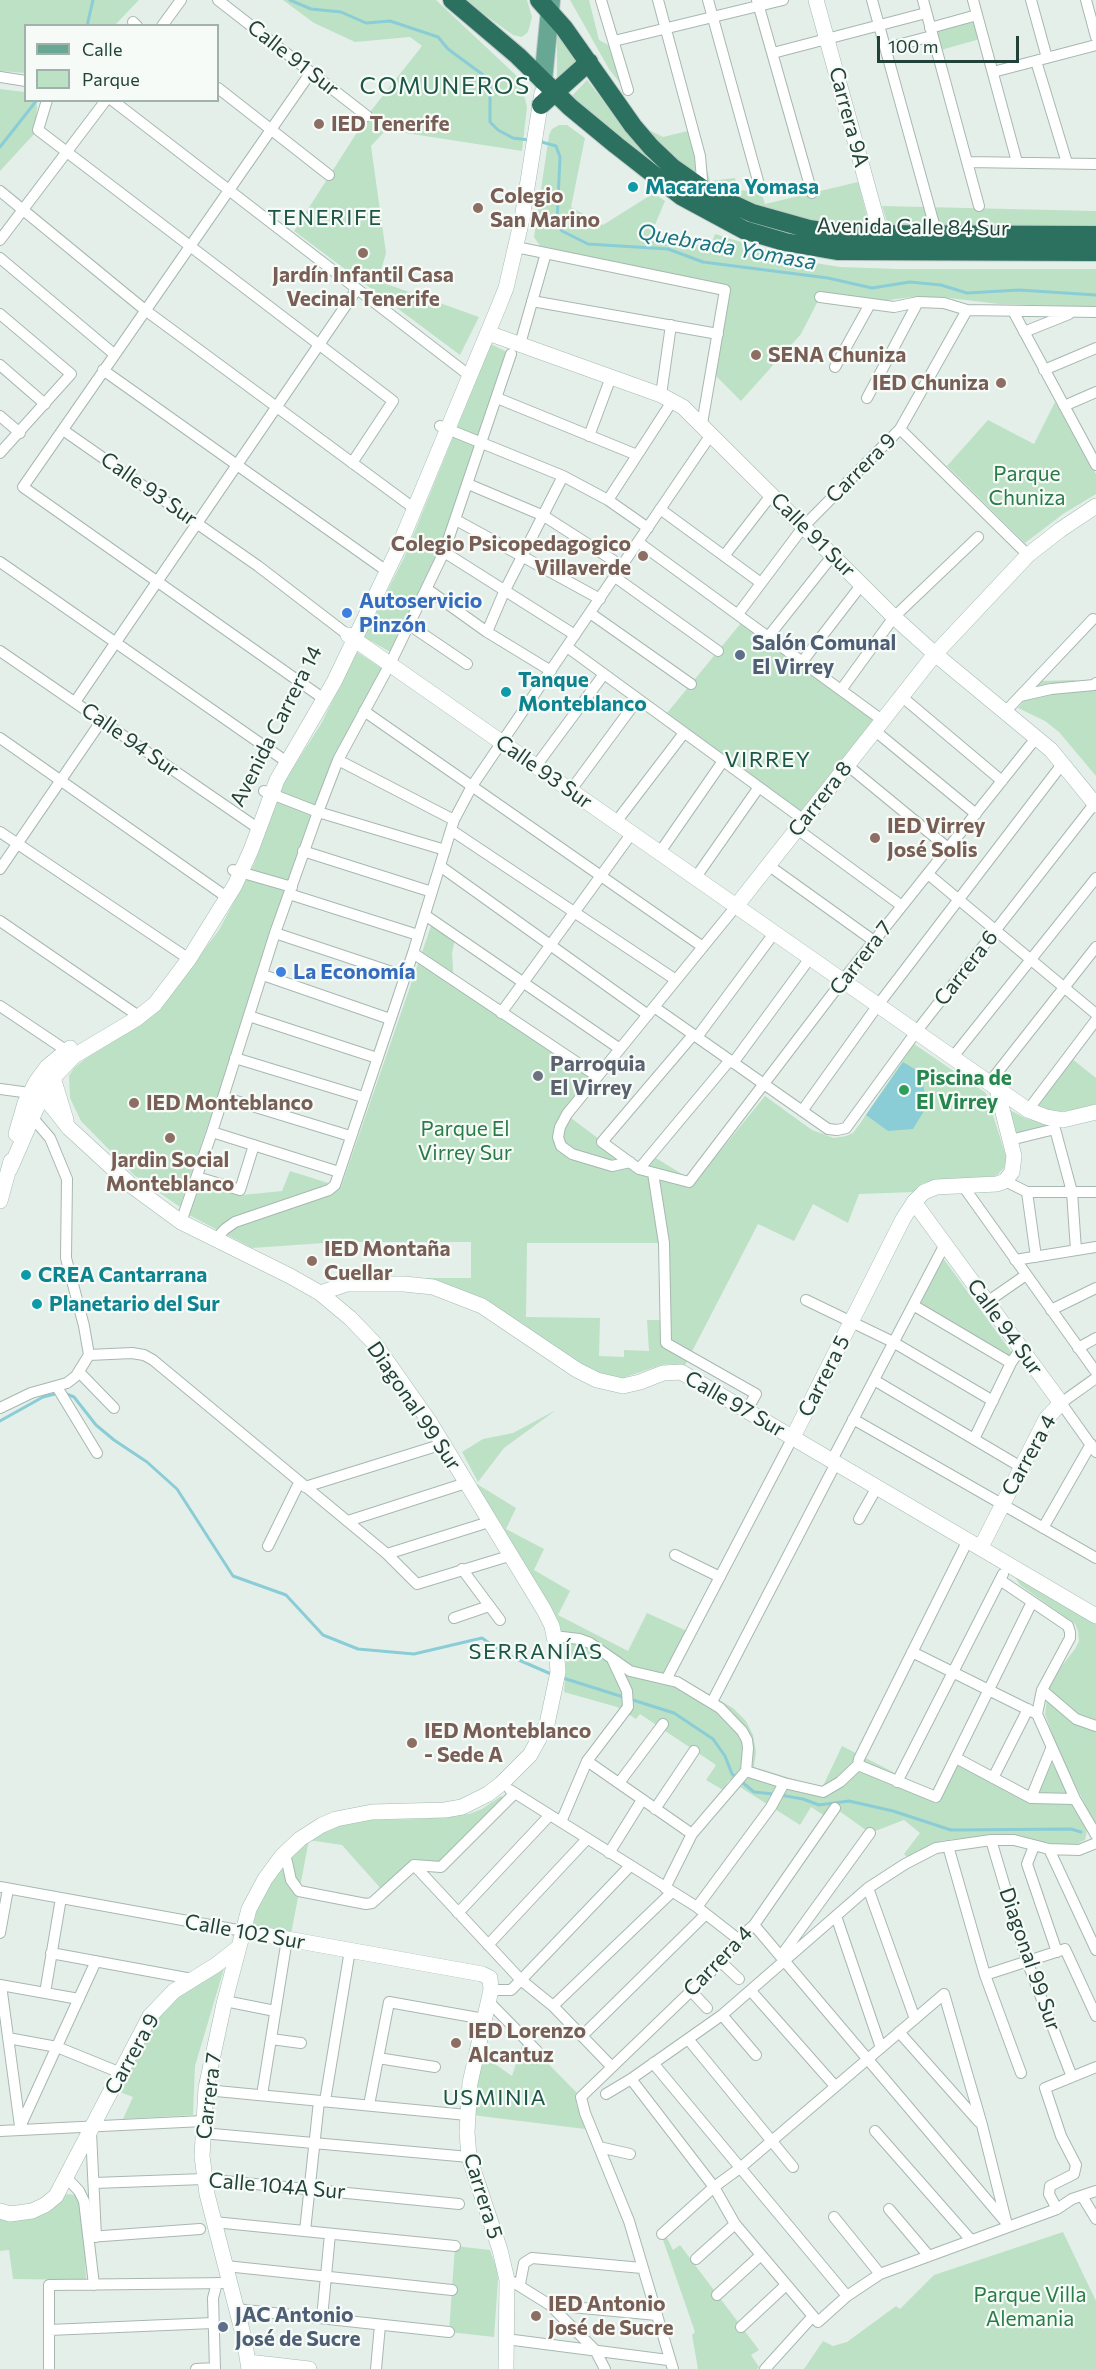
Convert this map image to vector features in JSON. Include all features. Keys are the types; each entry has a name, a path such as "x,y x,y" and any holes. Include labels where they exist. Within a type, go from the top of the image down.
{"highway":[{"name":"Avenida Calle 84 Sur","path":"452,0 518,56 595,129 681,196 728,222 766,238 837,251 1096,252"},
{"name":"Avenida Calle 84 Sur","path":"546,4 651,147 672,167 700,186 752,213 788,224 833,233 1096,235"},
{"path":"541,105 547,84 589,62"}],"main road":[{"path":"546,4 547,84"}],"street":[{"path":"164,24 182,0"},
{"name":"Calle 91 Sur","path":"218,0 367,116"},
{"path":"601,0 628,90"},
{"path":"658,0 700,156 702,179 700,186"},
{"path":"708,0 760,189"},
{"path":"614,41 758,3 783,0"},
{"name":"Carrera 9A","path":"816,0 881,235"},
{"path":"872,0 937,235"},
{"path":"923,0 979,206"},
{"path":"973,0 1017,162"},
{"path":"1031,0 1042,59 1067,163"},
{"path":"1086,0 1096,37"},
{"path":"758,3 812,193"},
{"path":"773,53 926,13"},
{"path":"886,48 977,15"},
{"path":"993,72 1096,45"},
{"path":"311,72 22,487 320,697"},
{"path":"0,77 24,81"},
{"path":"219,89 329,175"},
{"path":"46,102 38,130 393,401 352,463"},
{"path":"0,240 104,102"},
{"path":"115,102 467,374"},
{"name":"Avenida Carrera 14","path":"467,374 488,333 506,288 516,247 541,105"},
{"path":"967,162 1096,164"},
{"path":"0,191 145,310 411,506"},
{"path":"215,1240 235,1222 329,1190 335,1185 413,953 453,825 472,786 648,528 707,428 725,290 516,247"},
{"name":"Avenida Carrera 14","path":"51,1072 164,994 185,956 225,896 284,760 320,697 384,569 467,374 516,247"},
{"path":"181,1222 303,851 338,760 390,664 444,552 532,301 546,254"},
{"path":"0,258 114,354"},
{"path":"75,702 357,289"},
{"path":"820,297 894,307 918,302 944,303 968,310 1096,312"},
{"path":"532,301 718,333"},
{"path":"867,398 918,302"},
{"path":"835,367 870,304"},
{"name":"Carrera 9","path":"738,614 804,526 900,429 968,310"},
{"path":"1023,332 1078,310"},
{"path":"1012,311 1096,465"},
{"path":"0,314 71,374 0,453"},
{"path":"608,500 637,455 667,397 670,326"},
{"name":"Calle 91 Sur","path":"488,333 515,349 611,377 667,397 707,428 894,617 1063,763 1095,804"},
{"path":"1044,370 1096,348"},
{"path":"0,365 45,404"},
{"path":"103,370 384,569"},
{"path":"589,436 611,377"},
{"path":"1064,406 1096,392"},
{"path":"497,398 637,455"},
{"path":"0,416 20,433"},
{"path":"444,428 563,476 608,500 648,528"},
{"name":"Calle 93 Sur","path":"63,429 258,566 351,637 1028,1110"},
{"path":"900,429 1028,555"},
{"path":"1085,444 1096,440"},
{"path":"487,632 504,592 563,476"},
{"path":"468,484 544,516 622,566"},
{"path":"724,556 772,494"},
{"name":"Carrera 8","path":"630,1162 612,1166 572,1154 561,1146 558,1137 567,1114 703,947 935,654 1028,555 1096,506"},
{"path":"660,509 761,583"},
{"path":"456,520 600,599"},
{"path":"841,690 894,617 978,537"},
{"path":"638,542 841,690 976,814"},
{"path":"444,552 575,635"},
{"path":"768,637 833,555"},
{"path":"0,562 284,760"},
{"path":"615,577 718,651"},
{"path":"802,662 862,584"},
{"path":"427,589 487,632 551,671"},
{"path":"590,613 691,684"},
{"path":"1005,712 1093,619"},
{"path":"408,624 467,664"},
{"path":"567,647 759,787 800,824 902,906"},
{"name":"Calle 94 Sur","path":"0,651 255,827"},
{"path":"536,766 604,674"},
{"path":"1020,696 1095,684"},
{"path":"901,696 1002,781"},
{"path":"571,790 638,699"},
{"path":"364,711 703,947"},
{"path":"0,869 102,720"},
{"path":"616,822 684,732"},
{"path":"0,738 225,896"},
{"name":"Carrera 7","path":"653,1173 689,1182 843,980 1036,738"},
{"path":"338,760 453,825 574,912 676,980"},
{"path":"660,852 723,761"},
{"path":"440,866 550,945 651,1011 695,1036 802,1111 878,1005 1063,763"},
{"path":"847,765 948,848"},
{"path":"696,877 759,787"},
{"path":"268,793 318,812 445,850"},
{"name":"Carrera 6","path":"802,1111 828,1129 846,1128 916,1032 1095,804"},
{"path":"0,832 185,956"},
{"path":"501,1013 632,833"},
{"path":"303,851 432,892"},
{"path":"768,865 874,941"},
{"path":"237,871 418,935"},
{"path":"928,874 1096,1014"},
{"path":"952,1058 1096,878"},
{"path":"425,915 620,1049"},
{"path":"0,921 136,1015"},
{"path":"747,1410 756,1394 666,1343 664,1243 653,1173 639,1169 602,1142 695,1036 775,932"},
{"path":"275,933 404,976"},
{"path":"914,1202 930,1189 993,1185 1005,1181 1014,1165 1010,1140 993,1086 1064,987 1096,947"},
{"path":"413,953 597,1076"},
{"path":"639,1169 731,1062 810,958"},
{"path":"263,975 390,1019"},
{"path":"0,1006 67,1051"},
{"name":"Avenida Carrera 14","path":"0,1201 18,1124 36,1089 67,1051 136,1015"},
{"path":"249,1016 377,1058"},
{"path":"1096,1020 1028,1110 1063,1120 1096,1112"},
{"path":"235,1058 363,1097"},
{"path":"51,1072 69,1128"},
{"path":"0,1089 36,1089"},
{"name":"Avenida Carrera 14","path":"9,1169 32,1117 36,1089"},
{"name":"Diagonal 99 Sur","path":"36,1089 69,1128 132,1186 181,1222 270,1265 320,1293 350,1318 375,1344 443,1444 548,1617 554,1636"},
{"path":"223,1097 350,1136"},
{"path":"0,1408 31,1393 67,1383 79,1372 88,1355 86,1334 66,1258 67,1179 50,1138 32,1117"},
{"path":"1010,1140 1055,1129 1072,1192 1076,1250"},
{"path":"212,1132 339,1172"},
{"path":"197,1177 240,1190 254,1145"},
{"path":"1005,1181 1027,1192 1096,1192"},
{"path":"963,1186 1096,1372"},
{"path":"1027,1192 1036,1257"},
{"name":"Calle 94 Sur","path":"914,1202 1093,1448"},
{"name":"Carrera 5","path":"667,1678 793,1437 903,1219 914,1202"},
{"path":"712,1702 853,1419 945,1244"},
{"path":"1015,1260 1096,1247"},
{"path":"987,1302 1026,1275"},
{"name":"Calle 97 Sur","path":"320,1293 339,1286 355,1284 404,1284 439,1289 482,1306 577,1370 597,1380 623,1386 676,1371 747,1410 1096,1616"},
{"path":"1051,1310 1096,1288"},
{"path":"806,1300 893,1342 993,1401"},
{"path":"913,1305 1011,1363"},
{"path":"1078,1347 1096,1338"},
{"path":"974,1439 1011,1363 1021,1348"},
{"path":"88,1355 132,1353 144,1355 153,1360 387,1554 417,1584 509,1556"},
{"path":"79,1372 114,1408"},
{"name":"Carrera 4","path":"859,1762 912,1652 974,1544 1002,1505 1046,1419 1061,1403 1096,1378"},
{"path":"874,1380 1021,1467"},
{"path":"57,1387 97,1453"},
{"path":"853,1419 1096,1558"},
{"path":"268,1545 302,1485 443,1444"},
{"path":"1043,1528 1093,1448"},
{"path":"348,1521 466,1483"},
{"path":"859,1519 877,1487"},
{"path":"387,1554 489,1522"},
{"path":"675,1555 720,1577"},
{"path":"897,1782 1009,1564"},
{"path":"462,1569 500,1620"},
{"path":"993,1778 1033,1711 1071,1632 1068,1626 1000,1580"},
{"path":"745,1773 782,1786 823,1792 840,1782 859,1762 897,1782 936,1797 1032,1602"},
{"path":"454,1618 489,1606"},
{"path":"553,2006 668,1890 692,1834 745,1773 748,1748 742,1731 712,1702 667,1678 630,1671 590,1643 579,1639 554,1636 558,1672 547,1724 530,1755 501,1784 609,1853 630,1866 668,1890 701,1911 738,1939"},
{"path":"606,2094 722,2015 751,1991 783,1959 868,1888 905,1864 936,1848 948,1846 992,1840 1014,1840 1049,1849 1079,1850 1096,1836 1075,1799 1033,1711 912,1652"},
{"path":"561,1822 587,1761 628,1707 628,1695 611,1658"},
{"path":"1042,1690 1076,1719 1096,1726"},
{"path":"619,1783 663,1724"},
{"path":"1031,1798 1052,1749"},
{"path":"656,1809 694,1751"},
{"path":"956,1758 1031,1798 1075,1799"},
{"path":"587,1761 692,1834"},
{"name":"Carrera 7","path":"215,2369 213,2298 223,2283 225,2266 207,2225 202,2127 206,2090 225,2001 249,1909 261,1886 285,1853 300,1839 322,1825 354,1815 389,1810 445,1810 462,1807 488,1794 501,1784"},
{"path":"582,2036 701,1911 782,1786"},
{"path":"285,1853 291,1880 299,1891 366,1904 372,1903 414,1865 441,1867 515,1793"},
{"path":"609,1853 642,1800"},
{"name":"Carrera 4","path":"599,2147 580,2097 721,1962 738,1939 754,1924 835,1808"},
{"path":"458,1913 550,1815"},
{"path":"783,1959 870,1833"},
{"path":"488,1945 587,1839"},
{"name":"Diagonal 99 Sur","path":"992,1840 1027,1961 1072,2077"},
{"path":"948,1846 985,1975 1021,2073"},
{"path":"1034,1846 1028,1864 1061,1950 1093,2000 1096,2016"},
{"path":"1049,1849 1096,1950"},
{"path":"414,1865 521,1980 553,2006 611,2066"},
{"path":"490,1990 511,1990 630,1866"},
{"path":"0,1934 4,1888"},
{"name":"Calle 102 Sur","path":"4,1888 482,1974 490,1990"},
{"path":"868,1888 915,2019"},
{"path":"45,1993 61,1898"},
{"path":"836,1916 881,2048"},
{"path":"754,1924 1008,2224"},
{"path":"262,2095 287,1939"},
{"name":"Carrera 9","path":"0,2211 10,2214 32,2211 45,2205 56,2196 150,2016 165,1999 216,1965 238,1947"},
{"path":"304,2231 314,2144 350,1950"},
{"path":"985,1975 1061,1950"},
{"path":"51,1953 192,1979"},
{"path":"20,2128 96,1961"},
{"path":"721,1962 739,1979"},
{"path":"20,2128 0,1985 79,1999"},
{"path":"490,1990 537,2051"},
{"name":"Carrera 5","path":"490,1990 470,2083 467,2115 469,2157 513,2282 506,2339 506,2369"},
{"path":"691,1990 707,2008"},
{"path":"751,1991 836,2086"},
{"path":"662,2234 714,2187 740,2168 944,1994 1008,2224"},
{"path":"225,2001 275,2011"},
{"path":"369,2106 389,2002 484,2019"},
{"path":"722,2015 756,2055"},
{"path":"899,2032 982,2125"},
{"path":"8,2038 57,2047 121,2073"},
{"path":"271,2039 301,2043"},
{"path":"688,2039 793,2168"},
{"path":"378,2058 435,2067"},
{"path":"653,2063 847,2296"},
{"path":"1057,2209 1049,2194 1050,2186 1074,2174 1076,2165 1061,2136 1045,2088 1096,2067"},
{"path":"631,2079 714,2187 735,2224 815,2319"},
{"path":"206,2090 467,2115"},
{"path":"0,2130 202,2127 314,2144 469,2157"},
{"path":"92,2128 94,2285"},
{"path":"875,2131 971,2240"},
{"path":"599,2147 630,2154"},
{"path":"506,2339 595,2350 671,2364 629,2221 599,2147"},
{"path":"66,2177 84,2200 92,2237"},
{"name":"Calle 104A Sur","path":"94,2183 204,2179 459,2204"},
{"path":"765,2369 815,2319 880,2274 1008,2224 1057,2209 1096,2191"},
{"path":"1082,2196 1096,2219"},
{"path":"889,2209 928,2255"},
{"path":"834,2217 880,2274"},
{"path":"696,2259 735,2224"},
{"path":"92,2237 207,2225 304,2231 456,2246"},
{"path":"322,2318 330,2234"},
{"path":"717,2295 761,2255"},
{"path":"605,2369 595,2350 550,2305 513,2282 524,2263 532,2258 642,2268"},
{"path":"225,2266 452,2290"},
{"path":"49,2369 49,2285 223,2283"},
{"name":"Carrera 7","path":"223,2283 236,2309 249,2366"},
{"path":"741,2327 786,2285"},
{"path":"550,2305 657,2315"},
{"path":"236,2309 449,2332"},
{"path":"49,2330 213,2323"},
{"path":"375,2369 380,2325"},
{"path":"249,2366 309,2369"},
{"path":"196,2369 215,2369"}],"green space":[{"path":"0,0 139,0 116,24 24,24 24,73 0,71"},
{"path":"283,0 436,0 520,79 527,107 522,151 386,130 371,146 386,253 378,281 479,317 460,355 294,231 370,112 422,46 410,37 355,42 314,23"},
{"path":"464,0 527,0 532,17 528,32 522,37 513,35"},
{"path":"570,0 589,0 599,40 616,49 630,96 609,69"},
{"path":"974,17 980,39 941,50 934,28"},
{"path":"557,35 577,60 557,80"},
{"path":"587,80 618,120 664,168 662,172 569,99"},
{"path":"0,89 24,92 24,102 36,102 35,133 0,171"},
{"path":"559,125 567,125 585,138 571,207 603,225 654,193 665,201 651,234 710,248 715,234 803,261 840,267 1096,269 1096,307 999,304 941,297 912,297 881,301 820,297 801,334 741,401 711,371 725,290 548,249 540,246 534,237 549,135 552,129"},
{"path":"639,125 663,137 696,129 710,181 735,178 738,190 761,192 765,204 858,182 870,228 790,218 733,198 687,168"},
{"path":"882,206 1096,211 1096,226 888,225"},
{"path":"491,344 507,352 445,544 392,653 364,637 404,558"},
{"name":"Parque Chuniza","path":"1055,402 1096,474 1096,494 1063,514 1025,543 947,466 988,420 1034,444"},
{"path":"741,623 875,721 802,813 667,713"},
{"path":"357,652 383,669 318,802 180,1207 134,1175 81,1121 70,1098 69,1076 74,1068 85,1059 161,1007 219,930 254,864 282,785 321,724"},
{"path":"1074,680 1094,685 1096,683 1096,776 1059,732 1045,721 1018,708 1040,681"},
{"name":"Parque El Virrey Sur","path":"432,923 455,939 452,953 454,984 591,1077 563,1112 639,1169 651,1155 695,1182 765,1096 812,1130 834,1138 853,1133 914,1044 986,1093 1007,1160 1004,1168 990,1178 923,1183 917,1187 915,1192 859,1194 848,1223 813,1204 794,1241 758,1224 684,1367 661,1365 620,1379 585,1370 486,1304 424,1278 471,1278 471,1242 339,1242 252,1248 187,1214 201,1181 242,1195 282,1191 290,1171 341,1187","holes":["527,1243 661,1243 661,1320 647,1320 649,1351 624,1350 624,1357 599,1356 600,1318 526,1317"]},
{"path":"1071,1058 1096,1078 1096,1105 1050,1112 1034,1105"},
{"path":"1006,1108 1027,1119 1049,1123 1050,1127 1014,1136"},
{"path":"943,1258 1012,1353 1010,1357 919,1304"},
{"path":"556,1410 504,1448 478,1482 462,1452 483,1439 513,1433"},
{"path":"477,1484 516,1508 506,1529 544,1549 534,1570 570,1591 558,1615 628,1651 647,1613 687,1631 667,1671 733,1708 746,1721 753,1735 756,1752 754,1767 822,1788 842,1746 942,1797 958,1765 1033,1802 1052,1763 1087,1831 1085,1840 1077,1844 1059,1844 987,1836 940,1841 907,1857 904,1854 920,1833 904,1820 870,1833 835,1808 828,1818 811,1807 800,1825 729,1780 723,1790 706,1780 716,1765 640,1714 636,1719 617,1707 564,1692 565,1647 560,1626 474,1487"},
{"path":"1015,1577 1096,1622 1096,1826 1059,1753 1045,1714 1048,1690 1053,1677 1075,1649 1079,1641 1078,1631 1075,1624 1020,1585"},
{"path":"501,1796 504,1799 441,1862 414,1859 382,1890 342,1845 309,1840 322,1832 342,1825 368,1820 421,1819 469,1814 482,1809"},
{"path":"309,1840 291,1934 250,1927 256,1908 277,1871"},
{"path":"225,1965 195,2066 193,2115 123,2119 133,2097 120,2092 151,2027 164,2009 177,1997"},
{"path":"524,2039 577,2093 576,2103 585,2129 472,2115 481,2054 512,2076"},
{"path":"65,2194 78,2195 83,2208 86,2280 13,2279 9,2250 0,2251 0,2217"},
{"name":"Parque Villa Alemania","path":"1063,2232 1096,2301 1096,2369 804,2369 823,2341 833,2346 847,2342 896,2306 900,2309 934,2275"},
{"path":"666,2236 673,2250 680,2245 759,2350 751,2355 759,2367 757,2369 698,2369 692,2335 695,2332 662,2237"},
{"path":"455,2246 490,2250 497,2269 498,2280 494,2337 449,2332"}],"water":[{"name":"Piscina de El Virrey","path":"903,1062 921,1073 927,1106 913,1129 888,1131 866,1115"}],"waterway":[{"name":"Quebrada Yomasa","path":"87,24 93,0"},
{"name":"Quebrada Yomasa","path":"290,0 311,9 341,12 366,23 390,21 438,37 448,49 490,80 490,122 498,130 513,138 529,140"},
{"name":"Quebrada Yomasa","path":"0,147 35,102"},
{"name":"Quebrada Yomasa","path":"538,141 556,146 560,157 557,222 562,231 588,244 668,249 703,262 828,278 872,288 910,282 941,285 967,293 1019,290 1096,295"},
{"path":"64,1393 74,1397 96,1425 147,1462 177,1489 233,1576 286,1595 323,1635 358,1649 414,1654 482,1638 505,1654 551,1674"},
{"path":"0,1421 43,1397 55,1394"},
{"path":"563,1678 674,1713 713,1739 725,1756 732,1774 737,1778"},
{"path":"742,1782 754,1792 773,1794"},
{"path":"780,1795 803,1799 819,1805 849,1801 893,1811 951,1830 1071,1829 1081,1832"}],"place":[{"name":"IED Tenerife","path":"319,124"},
{"name":"Macarena Yomasa","path":"633,187"},
{"name":"Colegio San Marino","path":"478,208"},
{"name":"Jardín Infantil Casa Vecinal Tenerife","path":"363,253"},
{"name":"SENA Chuniza","path":"756,355"},
{"name":"IED Chuniza","path":"1001,383"},
{"name":"Colegio Psicopedagogico Villaverde","path":"643,556"},
{"name":"Autoservicio Pinzón","path":"347,613"},
{"name":"Salón Comunal El Virrey","path":"740,655"},
{"name":"Tanque Monteblanco","path":"506,692"},
{"name":"IED Virrey José Solis","path":"875,838"},
{"name":"La Economía","path":"281,972"},
{"name":"Parroquia El Virrey","path":"538,1076"},
{"name":"Piscina de El Virrey","path":"904,1090"},
{"name":"IED Monteblanco","path":"134,1103"},
{"name":"Jardin Social Monteblanco","path":"170,1138"},
{"name":"IED Montaña Cuellar","path":"312,1261"},
{"name":"CREA Cantarrana","path":"26,1275"},
{"name":"Planetario del Sur","path":"37,1304"},
{"name":"IED Monteblanco - Sede A","path":"412,1743"},
{"name":"IED Lorenzo Alcantuz","path":"456,2043"},
{"name":"IED Antonio José de Sucre","path":"536,2316"},
{"name":"JAC Antonio José de Sucre","path":"223,2327"}],"district":[{"name":"COMUNEROS","path":"445,86"},
{"name":"TENERIFE","path":"325,218"},
{"name":"VIRREY","path":"768,760"},
{"name":"SERRANÍAS","path":"536,1652"},
{"name":"USMINIA","path":"495,2098"}]}
